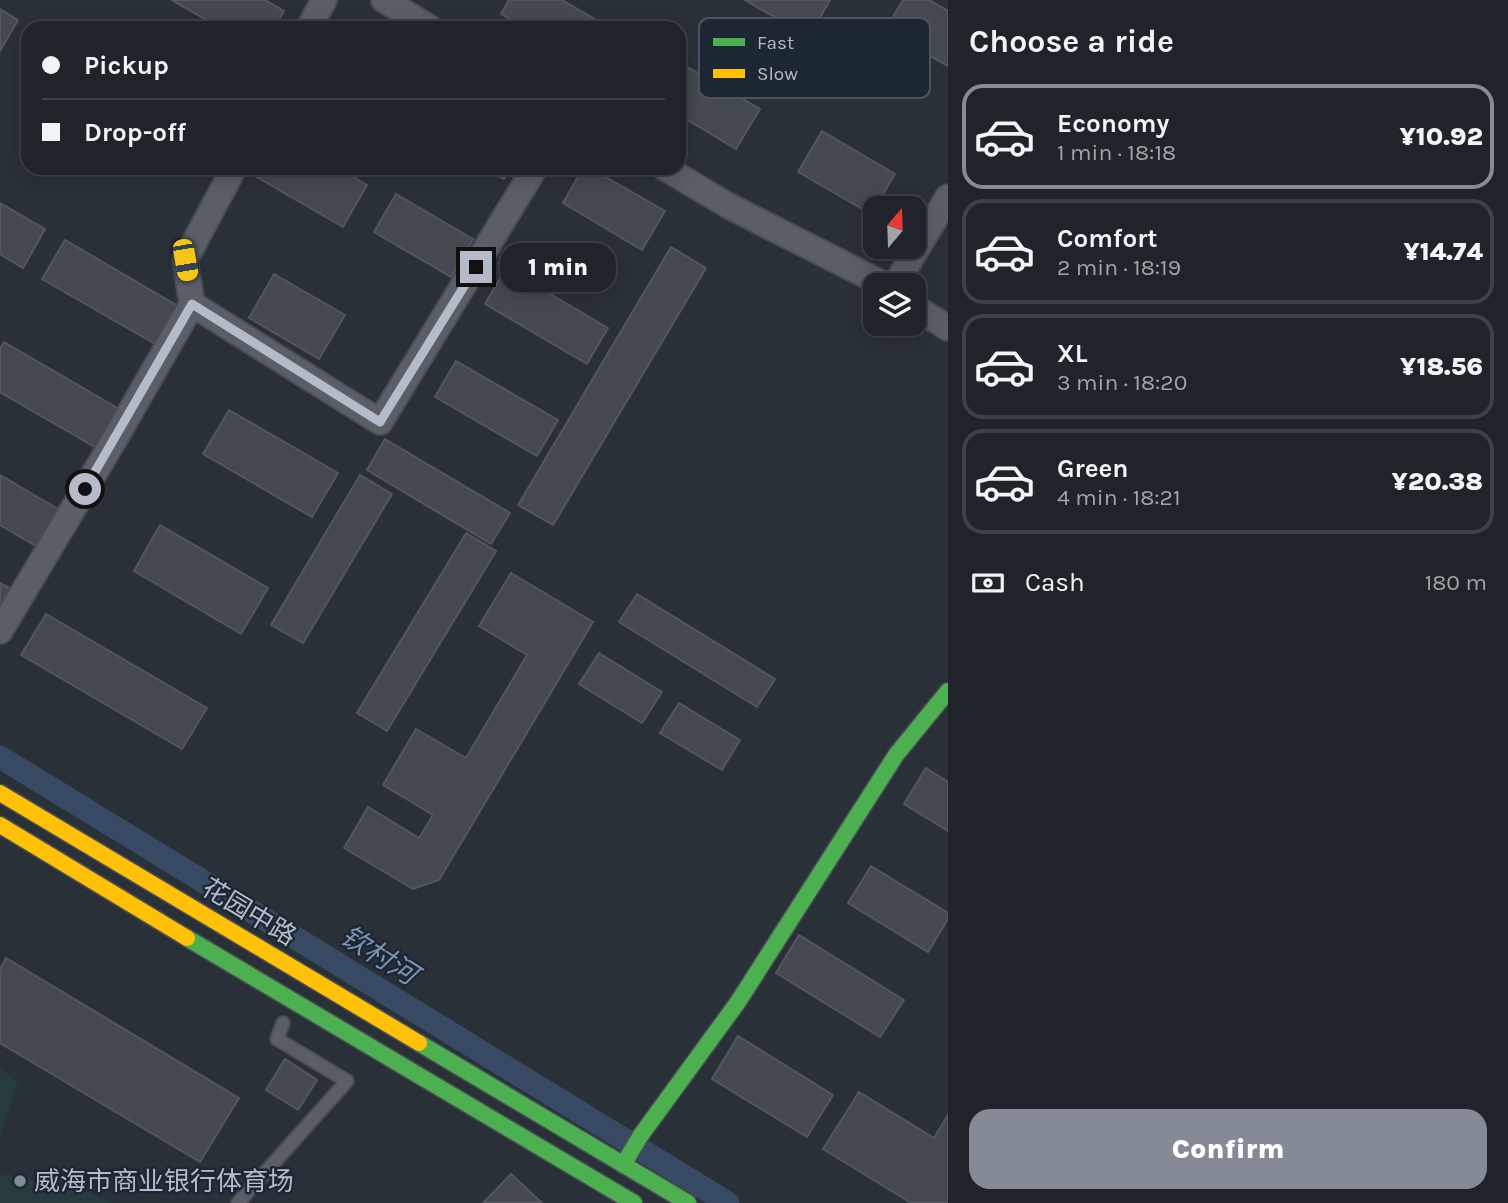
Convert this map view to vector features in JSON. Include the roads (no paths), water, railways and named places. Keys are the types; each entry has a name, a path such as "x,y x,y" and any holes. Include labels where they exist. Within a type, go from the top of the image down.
{"main road":[{"path":"625,1161 738,1002 897,755 948,691"},
{"name":"花园中路","path":"0,793 625,1161 688,1203"},
{"path":"0,825 313,1015 634,1203"}],"street":[{"path":"313,21 324,0"},
{"path":"384,0 418,21"},
{"path":"0,631 192,304 185,260 230,175"},
{"path":"192,304 380,422 531,175"},
{"path":"677,175 729,206 863,274"},
{"path":"902,273 948,197"},
{"path":"926,314 948,328"}],"lane":[{"path":"238,1203 347,1081 277,1039 283,1023"}],"waterway":[{"name":"钦村河","path":"0,757 728,1203"}],"place":[{"name":"威海市商业银行体育场","path":"20,1181"}]}
